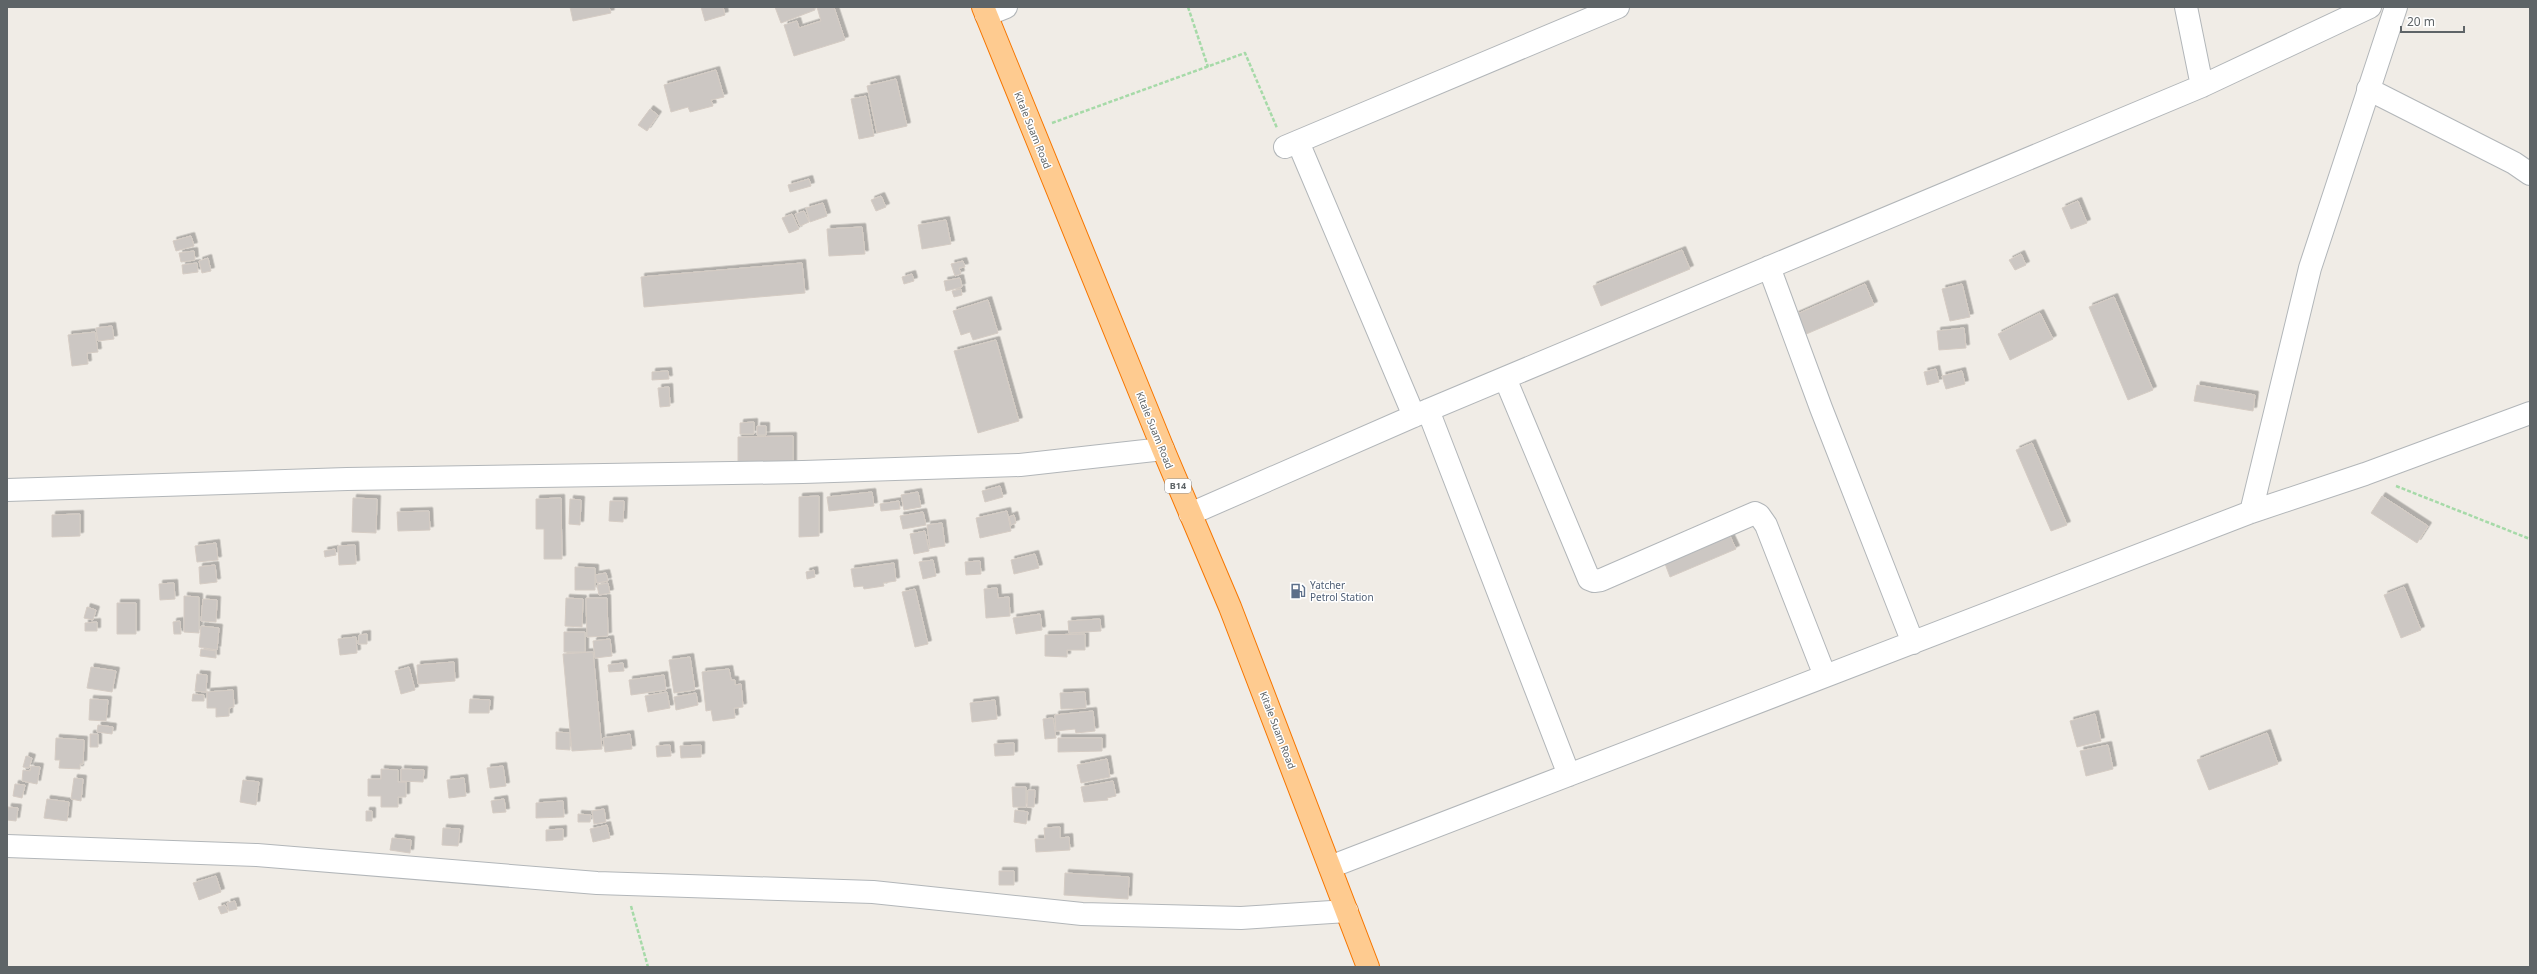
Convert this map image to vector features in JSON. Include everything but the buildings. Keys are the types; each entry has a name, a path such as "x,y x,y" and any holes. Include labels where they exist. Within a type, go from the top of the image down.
{"highway":[{"name":"Kitale Suam Road","path":"985,11 1163,449 1230,607 1368,967"}],"street":[{"path":"985,11 1006,7"},
{"path":"1569,775 1421,413 1292,144 1618,7"},
{"path":"2186,7 2202,86"},
{"path":"1190,514 1421,413 2202,86 2370,7"},
{"path":"2251,512 2310,268 2396,7"},
{"path":"2368,89 2514,163 2530,174"},
{"path":"1769,267 1821,408 1913,643"},
{"path":"1505,378 1589,579 1594,581 1601,580 1754,512 1759,515 1766,524 1825,676"},
{"path":"1330,867 2251,512 2365,474 2530,413"},
{"path":"7,490 347,479 802,472 1012,466 1163,449"},
{"path":"7,846 257,855 626,884 873,892 1082,914 1241,918 1347,911"}],"path":[{"path":"1188,7 1208,67"},
{"path":"1033,130 1245,53 1292,144"},
{"path":"2365,474 2530,539"},
{"path":"626,884 648,967"}],"place":[{"name":"Yatcher Petrol Station","path":"1298,591"}]}
